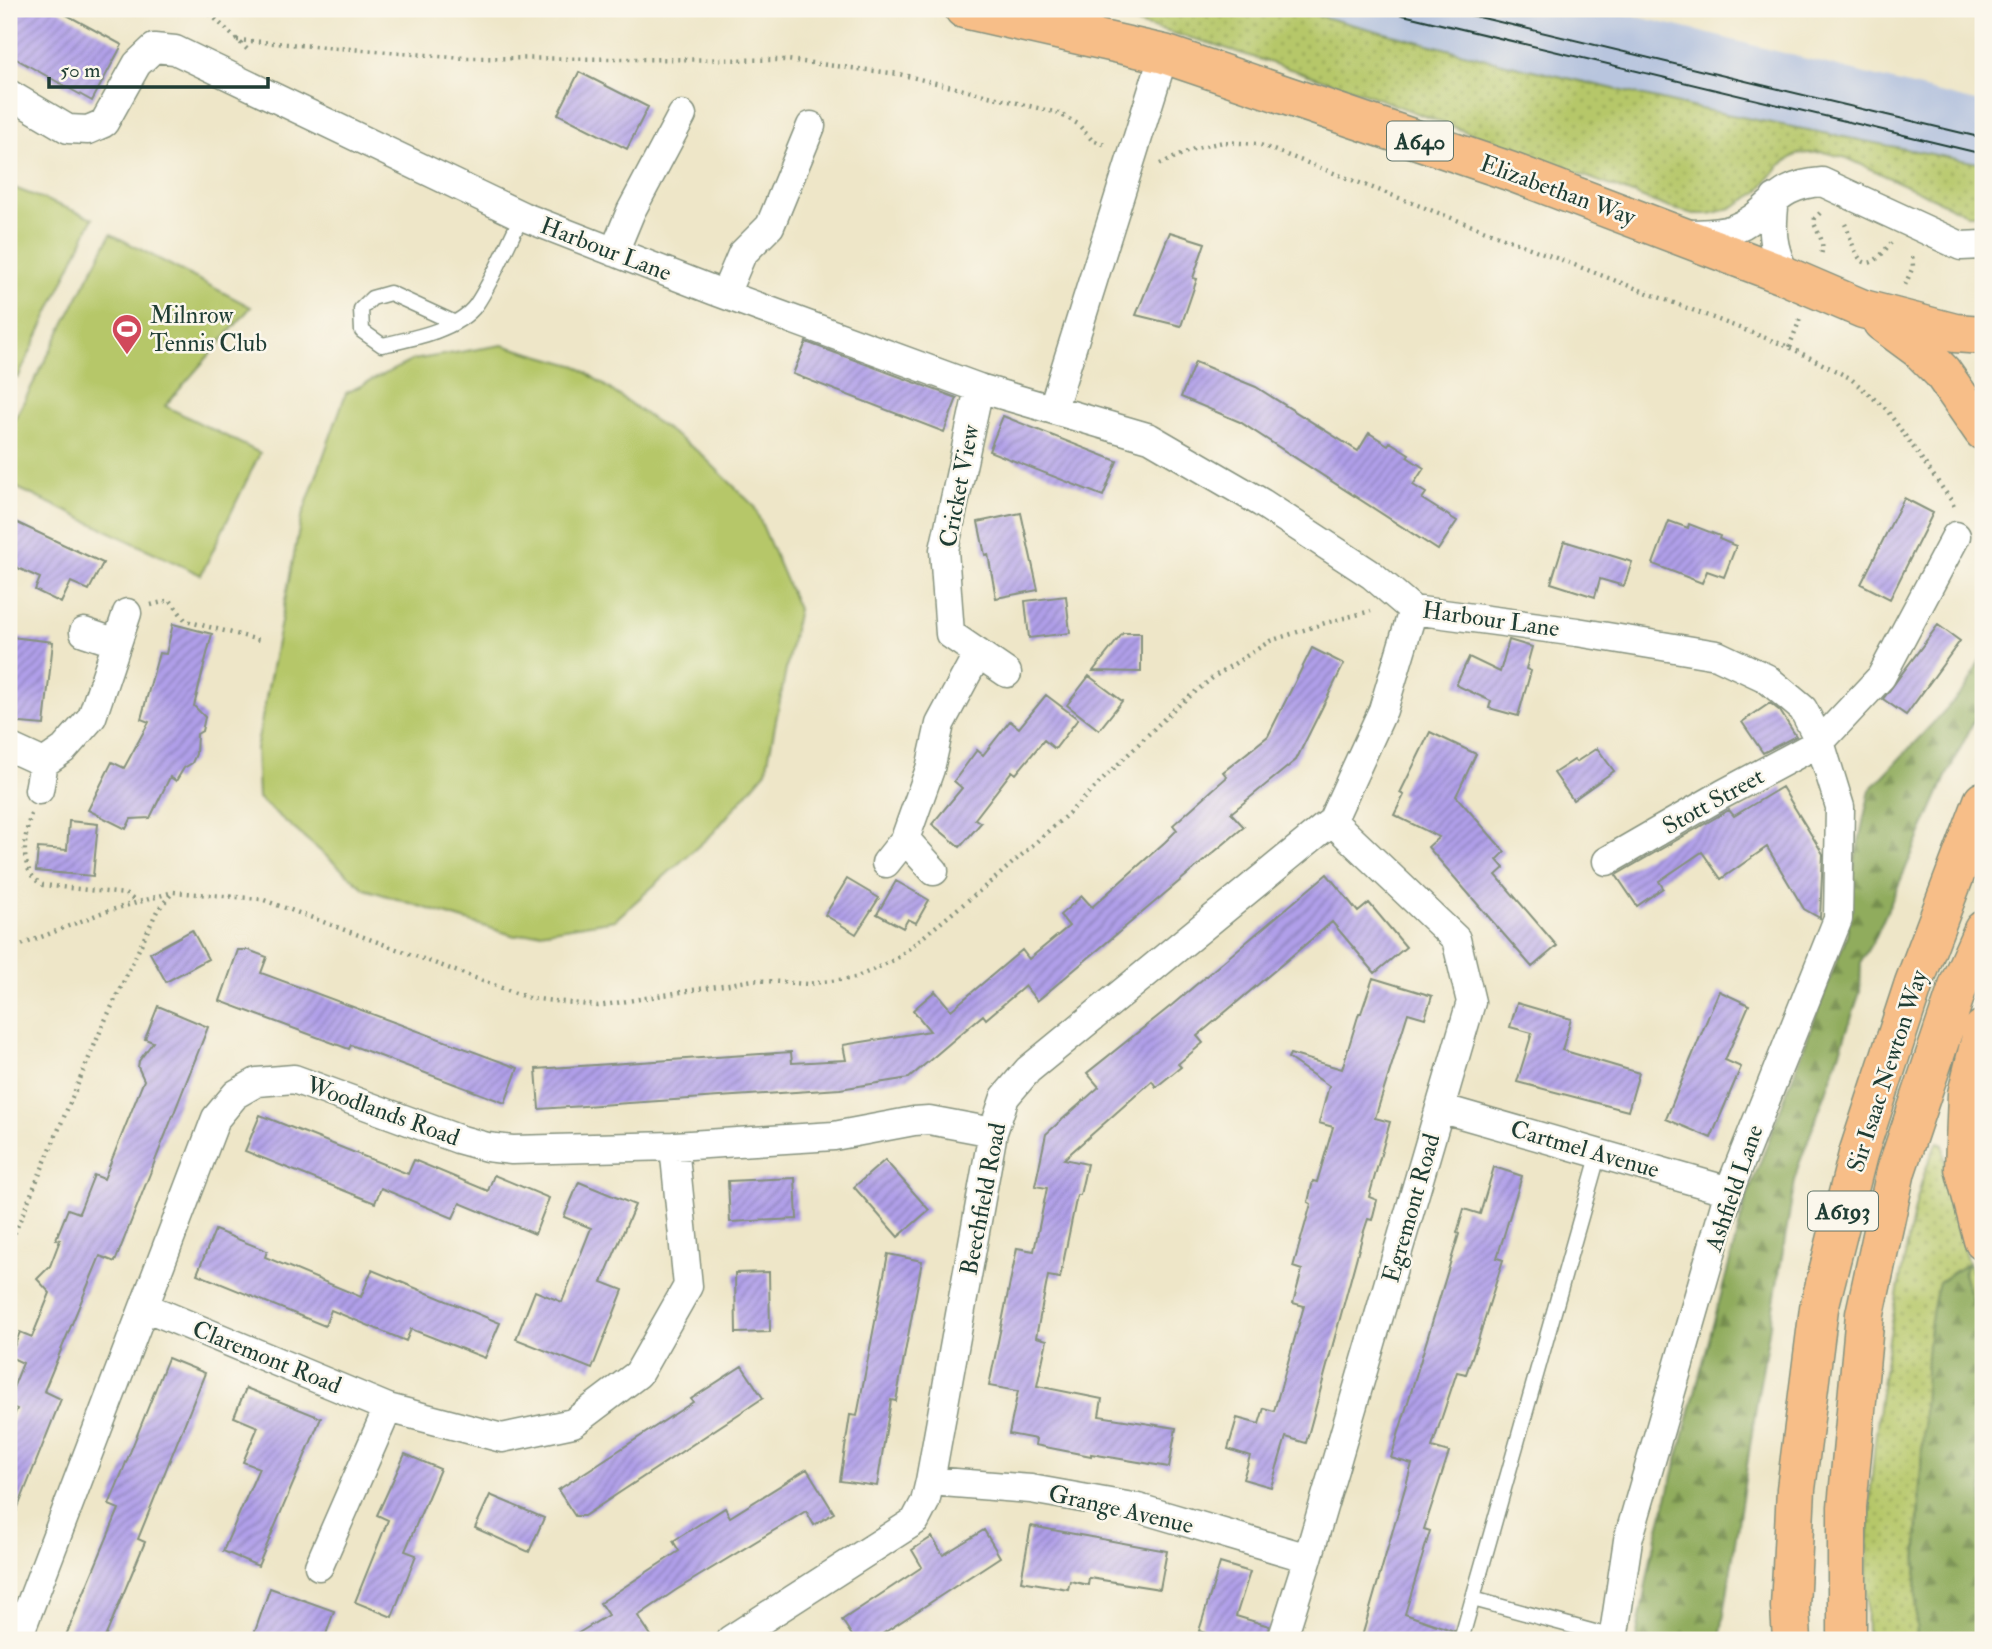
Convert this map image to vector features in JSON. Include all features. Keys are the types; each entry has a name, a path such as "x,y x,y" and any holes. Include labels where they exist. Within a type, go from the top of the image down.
{"main road":[{"name":"Elizabethan Way","path":"964,9 1164,54 1509,171 1675,234 1802,270 1920,350 1942,372 1983,430"},
{"name":"Elizabethan Way","path":"1863,309 1955,333 1983,335"},
{"name":"Sir Isaac Newton Way","path":"1792,1640 1790,1607 1796,1489 1819,1308 1858,1154 1914,983 1983,801"},
{"name":"Sir Isaac Newton Way","path":"1847,1640 1847,1507 1865,1314 1895,1171 1959,984 1983,930"},
{"path":"1983,1029 1967,1094 1964,1168 1983,1240"}],"street":[{"name":"Harbour Lane","path":"9,94 68,129 88,130 104,123 137,64 154,48 175,50 522,216 979,388 1150,438 1262,503 1372,575 1413,610 1577,632 1717,655 1766,678 1803,709 1820,742"},
{"path":"1053,408 1164,54"},
{"path":"614,252 631,211 682,115"},
{"path":"724,294 742,254 770,226 811,126"},
{"path":"1675,234 1719,233 1733,229 1761,213 1787,190 1805,183 1822,182 1961,246 1983,245"},
{"path":"1775,198 1772,235 1775,254 1802,270"},
{"name":"Cricket View","path":"979,388 944,550 950,634 1007,673"},
{"name":"Stott Street","path":"1607,861 1723,793 1820,742 1881,677 1956,536"},
{"name":"Beechfield Road","path":"731,1640 915,1521 925,1502 930,1481 993,1132 1005,1097 1028,1070 1332,821 1383,710 1413,610"},
{"path":"9,747 41,776 93,717 127,613"},
{"path":"84,632 117,643"},
{"path":"886,863 905,839 930,769 940,724 978,653"},
{"name":"Ashfield Lane","path":"1613,1639 1628,1540 1729,1191 1838,919 1840,807 1820,742"},
{"name":"Egremont Road","path":"1282,1640 1471,1002 1456,939 1332,821"},
{"path":"905,839 934,871"},
{"name":"Woodlands Road","path":"17,1640 216,1118 236,1094 257,1082 294,1079 458,1139 486,1147 512,1150 674,1146 834,1136 929,1120 993,1132"},
{"name":"Cartmel Avenue","path":"1440,1108 1729,1191"},
{"name":"Claremont Road","path":"145,1307 388,1408 502,1438 573,1423 638,1374 688,1286 674,1146"},
{"path":"319,1566 388,1408"},
{"name":"Grange Avenue","path":"930,1481 1031,1489 1138,1508 1308,1558"}],"lane":[{"path":"453,322 390,293 372,298 361,309 362,331 382,345 424,337 453,322 475,307 522,216"},
{"path":"1461,1640 1599,1153"},
{"path":"1474,1599 1613,1639"}],"path":[{"path":"237,40 464,58 788,60 899,74 1058,113 1078,124 1092,140 1159,164 1196,148 1223,142 1258,144 1790,347 1850,378 1885,409 1951,500 1961,522 1956,536"},
{"path":"1802,270 1823,247 1822,237 1814,223 1819,213 1825,212"},
{"path":"1844,222 1851,235 1855,254 1861,260 1870,262 1880,257 1897,238"},
{"path":"1902,291 1913,267 1912,249"},
{"path":"1790,347 1802,313"},
{"path":"127,613 170,600 186,621 263,641"},
{"path":"9,950 101,913 173,892 261,899 529,998 598,1006 753,981 807,984 855,978 896,959 999,875 1070,812 1174,709 1216,676 1270,641 1389,606 1413,610"},
{"path":"41,776 26,831 25,858 28,872 34,880 43,885 125,894 137,902"},
{"path":"9,1246 103,1025 157,911 173,892"}],"shaded area":[{"path":"1292,9 1604,9 1701,32 1983,104 1983,178 1498,62"}],"green space":[{"path":"1083,9 1292,9 1498,62 1700,109 1983,164 1983,214 1967,214 1847,158 1823,152 1798,154 1779,166 1757,193 1731,208 1710,214 1694,214 1670,208 1358,91 1209,43"},
{"path":"9,186 93,218 18,378 9,374"},
{"name":"Milnrow Tennis Club","path":"111,234 251,307 165,406 260,453 201,575 9,484 9,430"},
{"path":"502,345 577,366 700,453 754,506 798,609 766,771 713,833 615,920 515,936 365,889 258,798 256,749 301,519 346,393 413,360"},
{"path":"1983,654 1983,703 1945,779 1876,936 1861,961 1860,992 1797,1170 1758,1394 1720,1640 1636,1640 1651,1558 1747,1197 1847,934 1855,859 1870,790 1967,687"},
{"path":"1938,1142 1943,1144 1950,1201 1968,1263 1983,1289 1983,1312 1972,1299 1963,1274 1967,1264 1939,1282 1919,1505 1917,1640 1867,1640 1870,1496 1886,1355 1913,1215 1921,1184"},
{"path":"1968,1263 1963,1274 1972,1299 1983,1312 1983,1640 1917,1640 1917,1544 1926,1364 1931,1323 1939,1282"}],"building":[{"path":"9,9 56,9 122,45 92,101 9,55"},
{"path":"579,72 648,107 627,149 558,114"},
{"path":"1170,232 1205,243 1193,278 1197,279 1181,326 1136,315"},
{"path":"806,342 957,398 944,432 793,374"},
{"path":"1195,362 1256,387 1358,451 1369,433 1409,454 1407,457 1424,468 1413,485 1426,493 1422,499 1457,521 1438,550 1240,422 1181,397"},
{"path":"1003,416 1117,461 1103,496 989,451"},
{"path":"1904,498 1933,513 1890,599 1861,584"},
{"path":"1021,513 1038,590 996,598 988,554 985,555 978,522"},
{"path":"9,519 103,563 89,590 71,582 61,603 35,590 40,578 9,564"},
{"path":"1669,521 1688,528 1689,524 1720,536 1719,539 1736,546 1724,577 1707,571 1702,583 1653,564"},
{"path":"1564,541 1632,562 1624,586 1600,579 1595,597 1551,583"},
{"path":"1066,596 1070,633 1029,638 1025,601"},
{"path":"173,624 212,634 194,706 205,717 202,731 197,734 196,754 192,763 184,768 176,781 170,777 150,818 131,819 126,829 88,810 112,762 124,768 149,722 141,719 159,653 166,654"},
{"path":"1938,625 1960,641 1906,715 1883,699"},
{"path":"1123,633 1141,633 1141,672 1093,671"},
{"path":"11,637 53,642 44,725 9,722"},
{"path":"1509,640 1532,647 1526,669 1531,671 1518,716 1489,708 1491,701 1456,685 1469,657 1500,672"},
{"path":"1312,648 1344,664 1296,760 1231,813 1244,827 1037,1001 1025,986 986,1019 983,1015 909,1078 840,1089 539,1109 536,1069 791,1052 792,1063 846,1060 843,1045 930,1031 913,1010 935,991 951,1010 1022,950 1029,959 1069,926 1060,915 1082,896 1092,907 1177,830 1173,825 1227,777 1223,772 1268,736"},
{"path":"1089,676 1122,701 1099,730 1067,705"},
{"path":"1046,695 1078,719 1055,749 1044,740 1016,774 1012,771 975,819 981,823 960,847 932,824 962,788 954,781 977,750 983,755 1010,721 1019,728"},
{"path":"1770,703 1780,711 1796,736 1763,753 1742,722"},
{"path":"1430,732 1476,754 1456,796 1505,852 1497,860 1504,868 1496,875 1557,946 1532,967 1428,847 1439,837 1394,815 1404,795 1400,793"},
{"path":"1597,748 1614,771 1573,800 1554,773"},
{"path":"1782,787 1823,854 1820,918 1804,909 1767,847 1721,879 1702,852 1659,881 1663,888 1637,906 1616,875 1729,810 1734,816"},
{"path":"69,821 98,824 93,876 36,871 38,848 67,850"},
{"path":"1327,874 1358,912 1369,903 1406,947 1375,973 1332,922 1197,1036 1203,1043 1178,1064 1181,1067 1156,1087 1152,1081 1064,1159 1087,1164 1080,1195 1077,1195 1060,1278 1048,1276 1036,1337 1047,1340 1037,1386 1102,1399 1099,1416 1176,1428 1169,1467 1035,1445 1036,1439 1009,1434 1018,1391 989,1386 1017,1248 1034,1251 1047,1188 1035,1186 1046,1134 1099,1087 1087,1073"},
{"path":"847,879 879,898 856,934 825,915"},
{"path":"896,881 929,900 916,923 908,919 903,928 877,914"},
{"path":"192,930 208,959 166,982 150,953"},
{"path":"238,950 248,950 267,957 261,973 518,1068 505,1103 351,1045 349,1049 220,1001"},
{"path":"1373,978 1432,996 1425,1018 1408,1013 1375,1118 1390,1122 1369,1197 1377,1200 1372,1220 1368,1219 1363,1234 1306,1443 1286,1437 1271,1487 1243,1479 1250,1456 1228,1449 1237,1418 1259,1424 1264,1408 1274,1411 1304,1306 1293,1303 1302,1270 1293,1267 1311,1204 1308,1202 1313,1181 1317,1182 1333,1127 1319,1123 1329,1086 1288,1058 1290,1054 1342,1069"},
{"path":"1719,991 1749,1005 1725,1060 1741,1067 1711,1138 1666,1119"},
{"path":"1517,1003 1571,1019 1562,1050 1639,1073 1628,1111 1517,1082 1532,1033 1510,1027"},
{"path":"158,1006 208,1027 115,1262 100,1256 44,1391 61,1399 9,1530 9,1428 17,1409 9,1406 9,1398 23,1363 10,1357 20,1332 32,1337 50,1293 37,1279 50,1266 60,1240 56,1239 68,1209 79,1213 94,1175 104,1179 144,1080 138,1067 139,1061 153,1042 145,1039"},
{"path":"260,1115 408,1174 414,1160 488,1191 494,1175 549,1198 535,1234 460,1203 453,1218 381,1188 375,1203 245,1151"},
{"path":"885,1160 929,1210 898,1237 854,1187"},
{"path":"1494,1167 1522,1176 1497,1258 1503,1260 1478,1340 1466,1374 1457,1372 1432,1447 1449,1452 1424,1529 1430,1531 1405,1614 1454,1631 1452,1640 1361,1640 1412,1464 1391,1458 1459,1234 1457,1233 1464,1209 1480,1214"},
{"path":"795,1178 797,1219 730,1222 728,1181"},
{"path":"579,1182 635,1205 602,1282 623,1290 592,1369 516,1339 535,1291 562,1302 591,1228 564,1217"},
{"path":"215,1230 267,1251 265,1257 361,1297 372,1270 500,1323 485,1358 411,1329 406,1341 331,1310 325,1326 197,1274"},
{"path":"888,1254 922,1261 896,1401 891,1400 877,1486 840,1481 850,1415 857,1416"},
{"path":"769,1272 770,1332 736,1333 735,1273"},
{"path":"168,1358 205,1373 138,1539 145,1542 104,1640 64,1640 119,1509 109,1505"},
{"path":"742,1366 763,1398 584,1516 575,1516 558,1490 693,1402 691,1399"},
{"path":"246,1388 321,1418 258,1566 223,1551 259,1468 243,1462 258,1427 234,1417"},
{"path":"405,1454 440,1469 405,1551 416,1555 392,1617 355,1602 388,1520 377,1515"},
{"path":"807,1469 834,1513 814,1525 806,1511 638,1616 654,1640 567,1640 608,1615 600,1603 679,1551 673,1541 725,1508 730,1517"},
{"path":"490,1495 544,1518 529,1552 475,1528"},
{"path":"1031,1526 1167,1551 1160,1589 1089,1578 1088,1585 1070,1581 1068,1589 1021,1581"},
{"path":"984,1530 1000,1557 873,1640 855,1640 842,1620 922,1567 912,1550 932,1537 943,1555"},
{"path":"1220,1563 1250,1572 1236,1616 1269,1626 1266,1640 1229,1640 1199,1631"},
{"path":"270,1588 334,1611 324,1640 252,1640"}],"tram line":[{"path":"1378,9 1983,154"},
{"path":"1445,9 1983,138"}],"place":[{"name":"Milnrow Tennis Club","path":"127,356"}]}
